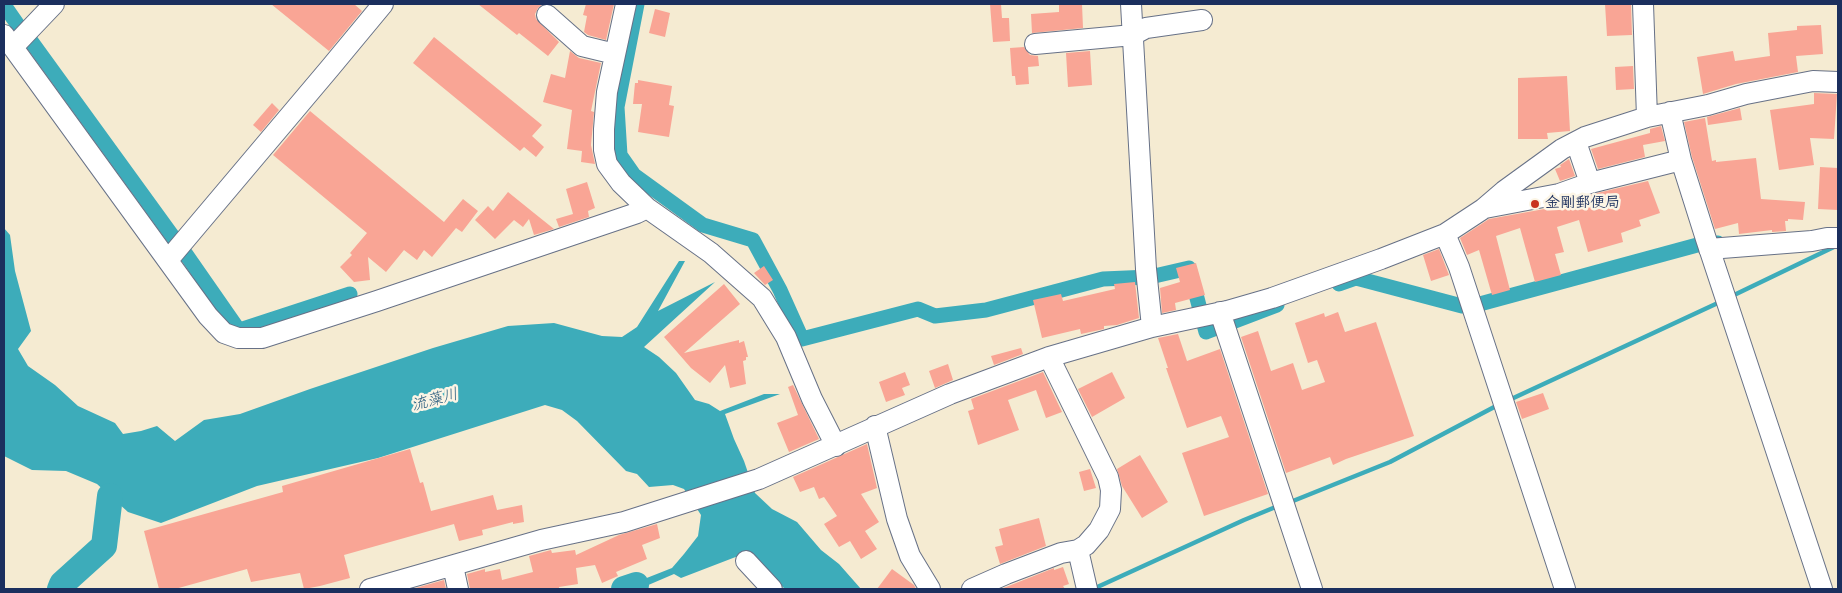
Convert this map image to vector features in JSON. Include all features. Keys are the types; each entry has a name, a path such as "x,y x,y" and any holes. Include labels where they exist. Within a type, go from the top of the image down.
{"street":[{"path":"54,4 8,41 208,316 224,333 238,338 262,338 638,213 647,208"},
{"path":"168,260 383,4"},
{"path":"626,4 607,92 604,150 610,170 647,208 711,253 762,298 786,337 812,398 836,446"},
{"path":"1131,4 1147,276 1152,328"},
{"path":"1643,4 1647,117"},
{"path":"547,15 582,46 615,54"},
{"path":"1035,44 1133,35 1146,28 1202,20"},
{"path":"370,589 541,540 624,522 759,479 793,462 836,446 875,426 950,394 1049,357 1173,322 1272,298 1444,234 1485,208 1504,191 1562,149 1585,137 1647,117 1708,105 1746,94 1814,81 1838,82"},
{"path":"1670,112 1681,160 1708,245 1822,589"},
{"path":"1576,142 1590,183"},
{"path":"1485,208 1559,194 1590,183 1681,160"},
{"path":"1444,234 1459,267 1565,589"},
{"path":"1708,245 1812,241 1838,238"},
{"path":"1217,312 1312,589"},
{"path":"972,589 1061,553 1078,550 1086,545 1099,530 1110,508 1111,490 1108,477 1049,357"},
{"path":"875,426 897,519 910,556 930,589"},
{"path":"1078,550 1086,587"},
{"path":"746,561 772,589"},
{"path":"453,566 458,589"}],"water":[{"name":"流藻川","path":"4,228 10,235 15,271 31,331 18,349 28,366 55,385 78,406 115,423 123,434 157,426 175,441 204,420 240,414 433,348 508,326 554,323 602,336 622,337 637,327 679,261 685,261 658,311 715,282 644,347 659,357 676,373 695,400 709,404 720,411 764,394 780,394 725,414 755,493 772,509 797,522 821,550 839,564 861,589 785,589 746,553 681,578 674,574 639,589 634,583 672,568 684,554 698,536 701,515 684,489 673,485 649,487 637,474 626,471 577,421 562,410 545,405 378,458 257,486 161,523 128,512 97,484 66,471 32,470 4,456"}],"building":[{"path":"271,4 354,4 362,11 329,51"},
{"path":"478,4 543,4 535,14 536,19 559,42 548,56 519,33 517,35"},
{"path":"586,4 614,4 606,40 584,32 587,16 583,15"},
{"path":"990,4 1001,4 1002,18 1009,18 1010,41 993,42"},
{"path":"1059,4 1082,4 1083,28 1032,33 1031,14 1059,12"},
{"path":"1605,4 1631,4 1632,35 1607,36"},
{"path":"655,9 670,13 665,37 649,33"},
{"path":"1821,25 1823,54 1796,56 1798,72 1736,84 1703,94 1697,57 1733,51 1735,61 1770,56 1768,33 1797,30 1797,26"},
{"path":"434,37 542,125 532,136 544,147 536,157 524,147 520,151 413,63"},
{"path":"1024,47 1030,55 1038,56 1039,66 1028,67 1029,84 1016,85 1015,76 1012,76 1010,48"},
{"path":"570,51 579,58 601,63 591,111 594,112 591,145 595,164 581,162 582,151 567,149 572,110 543,102 551,74 565,78"},
{"path":"1090,51 1092,85 1068,87 1066,53"},
{"path":"1633,66 1634,89 1616,90 1615,67"},
{"path":"1567,76 1570,131 1547,133 1548,139 1518,139 1518,78"},
{"path":"638,80 672,86 669,105 674,106 669,137 638,132 642,104 633,104 635,83 638,83"},
{"path":"1814,93 1837,94 1834,139 1810,138 1814,165 1779,170 1770,110 1814,104"},
{"path":"272,103 279,110 261,132 253,125"},
{"path":"1740,108 1742,120 1708,125 1707,117"},
{"path":"310,111 444,222 463,199 478,211 462,232 456,228 432,257 424,250 417,260 404,250 386,272 368,257 370,280 354,282 340,267 352,255 350,253 367,233 273,155"},
{"path":"1705,118 1712,161 1756,158 1761,199 1805,202 1803,220 1788,219 1788,221 1785,221 1786,231 1772,232 1772,230 1739,234 1738,223 1715,229 1692,157 1684,122"},
{"path":"1661,126 1665,141 1643,145 1645,157 1598,169 1591,149 1650,133 1650,129"},
{"path":"1569,159 1575,176 1560,181 1555,169 1561,167 1560,165"},
{"path":"1820,167 1838,168 1838,210 1818,209"},
{"path":"1648,181 1660,213 1639,220 1641,226 1621,233 1623,242 1588,252 1579,220 1557,227 1564,252 1555,254 1561,275 1535,282 1520,228 1496,236 1510,290 1492,295 1479,250 1467,255 1460,238 1489,219 1561,206 1593,194"},
{"path":"587,182 595,208 588,211 589,217 559,227 556,219 573,214 566,189"},
{"path":"508,192 554,229 534,235 529,219 523,227 514,220 495,239 475,220 488,206 493,211"},
{"path":"1439,249 1449,275 1431,281 1423,255"},
{"path":"1196,263 1205,295 1175,303 1176,310 1162,313 1160,288 1180,282 1176,268"},
{"path":"764,266 773,280 765,285 754,273"},
{"path":"1135,282 1139,318 1117,325 1104,326 1104,329 1081,334 1080,329 1042,338 1033,300 1061,294 1063,301 1115,289 1114,284"},
{"path":"724,284 740,304 684,353 739,340 739,343 744,341 748,357 743,361 746,384 730,388 725,365 710,383 691,368 664,337"},
{"path":"1338,312 1345,332 1376,322 1414,436 1333,465 1330,457 1286,473 1241,337 1258,331 1271,371 1293,363 1302,390 1325,382 1317,360 1308,363 1295,323 1324,313 1325,317"},
{"path":"1178,334 1187,361 1220,349 1268,494 1204,516 1182,453 1229,437 1221,416 1187,428 1166,368 1168,368 1158,338"},
{"path":"1021,348 1023,354 994,365 991,356"},
{"path":"948,364 953,380 935,388 929,371"},
{"path":"905,372 910,385 902,388 905,395 886,402 879,382"},
{"path":"1043,372 1062,412 1046,418 1036,390 1008,400 1019,430 978,445 968,411 974,409 971,399"},
{"path":"1112,372 1125,398 1092,417 1078,389"},
{"path":"793,385 819,439 789,452 777,423 798,415 788,387"},
{"path":"1543,393 1549,409 1522,419 1516,402"},
{"path":"867,444 877,488 861,494 879,522 865,531 877,549 861,559 850,541 839,547 824,524 837,516 824,497 819,499 814,487 800,492 793,477"},
{"path":"410,449 420,483 423,482 431,511 493,495 497,510 522,505 524,522 513,524 513,522 482,530 483,535 459,541 454,524 344,555 350,578 304,589 300,573 251,582 247,569 175,589 159,589 144,531 283,492 282,486"},
{"path":"1140,455 1168,502 1142,518 1122,486 1117,469"},
{"path":"1090,469 1096,488 1084,491 1079,472"},
{"path":"1039,518 1046,546 1000,564 995,547 1003,545 999,529"},
{"path":"657,524 660,538 642,545 647,559 616,572 618,576 602,583 595,565 576,568 578,584 559,587 559,589 470,589 467,574 485,569 485,572 500,569 502,580 533,572 529,556 551,550 552,553 575,550 576,555 619,535"},
{"path":"1063,567 1069,584 1063,586 1065,589 1001,589 1054,568 1054,570"},
{"path":"892,569 914,585 916,589 877,589"},
{"path":"444,580 446,589 412,589"}],"waterway":[{"path":"637,4 617,107 620,155 634,175 703,225 753,240 780,290 802,339 918,309 935,316 986,310 1103,279 1150,277 1189,268 1206,332 1277,305"},
{"path":"4,5 20,28"},
{"path":"28,37 176,241"},
{"path":"1339,284 1356,278 1462,306 1476,305 1701,244 1718,243"},
{"path":"1732,296 1838,245"},
{"path":"183,250 238,329 350,294"},
{"path":"1507,401 1720,302"},
{"path":"1288,503 1390,462 1498,405"},
{"path":"60,589 62,584 104,546 110,496"},
{"path":"1093,589 1278,506"},
{"path":"624,589 636,585"}],"place":[{"name":"金剛郵便局","path":"1535,204"}]}
